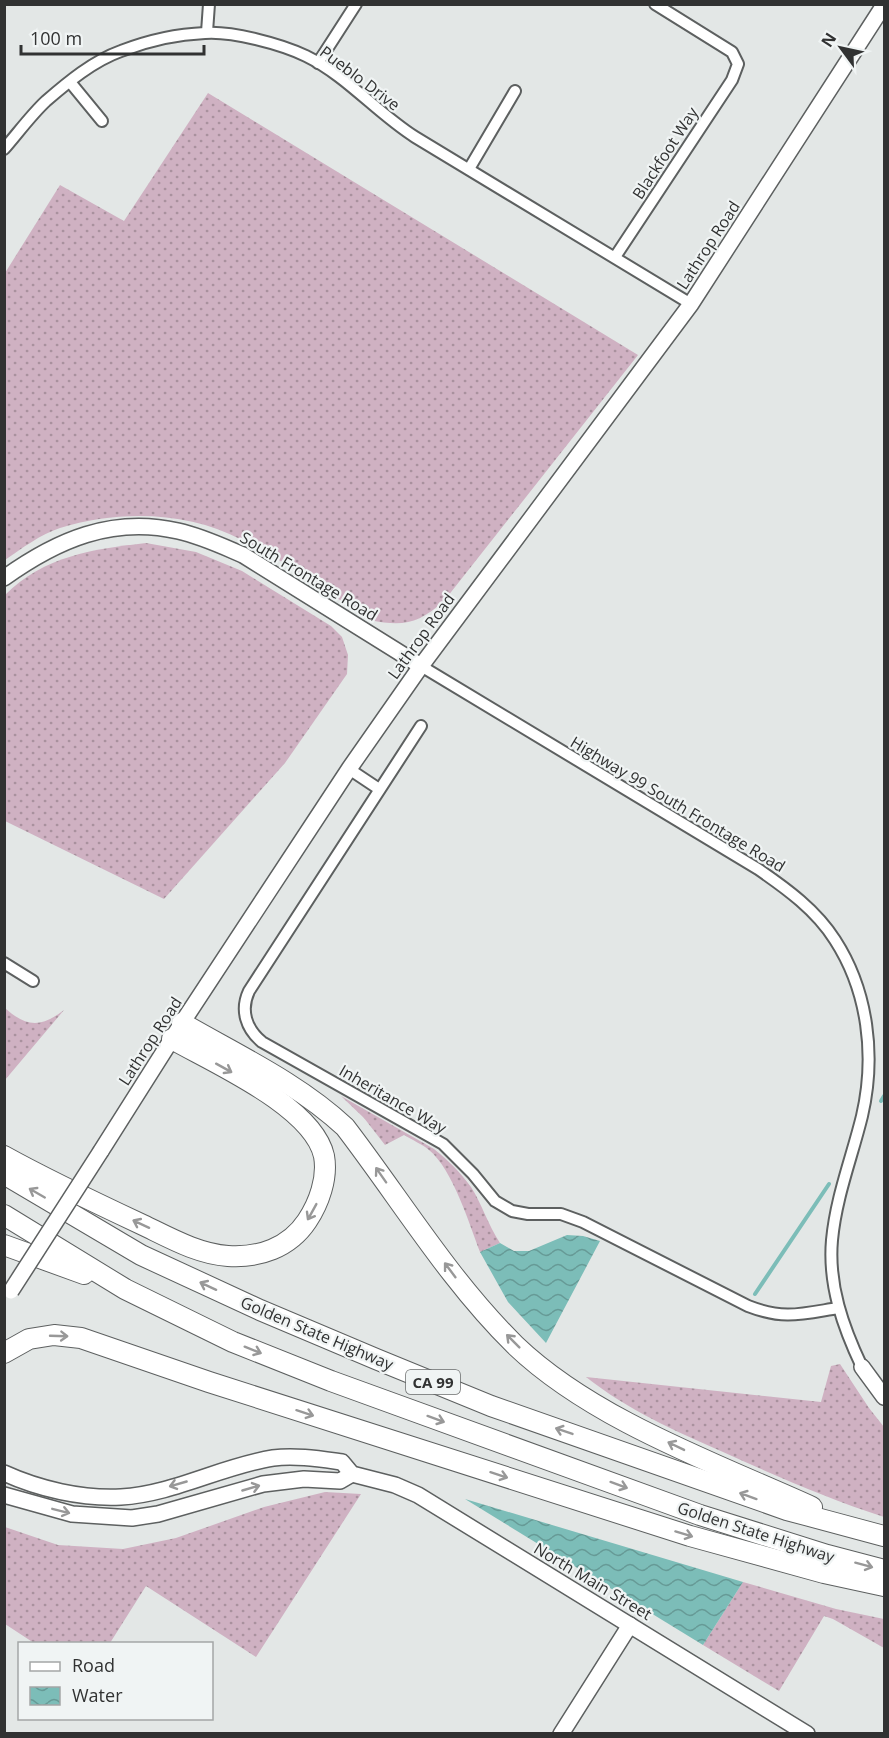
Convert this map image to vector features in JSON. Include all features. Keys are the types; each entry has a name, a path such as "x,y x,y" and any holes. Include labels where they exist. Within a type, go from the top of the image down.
{"highway":[{"path":"4,1156 122,1216 210,1254 249,1256 290,1241 308,1220 320,1198 324,1157 314,1134 289,1108 177,1031"},
{"path":"177,1031 300,1092 338,1120 370,1160 454,1276 516,1345 559,1381 605,1410 687,1451 863,1530"},
{"name":"Golden State Highway","path":"4,1174 141,1255 260,1310 376,1359 491,1406 787,1510 885,1536"},
{"name":"Golden State Highway","path":"4,1215 125,1288 233,1342 331,1381 711,1518 826,1555 885,1570"},
{"path":"4,1245 125,1288"},
{"path":"4,1353 29,1339 54,1335 81,1338 209,1382 690,1536 813,1570 885,1586"}],"street":[{"path":"207,32 209,4"},
{"path":"318,63 356,4"},
{"name":"Blackfoot Way","path":"615,257 732,80 738,64 732,52 655,4"},
{"name":"Lathrop Road","path":"8,1296 177,1031 349,770 421,666 691,304 885,5"},
{"name":"Pueblo Drive","path":"4,149 44,103 98,62 121,51 157,40 207,32 250,38 287,49 318,63 405,130 691,304"},
{"path":"70,82 102,121"},
{"path":"469,169 515,91"},
{"name":"South Frontage Road","path":"4,578 51,547 79,536 116,528 178,531 214,542 243,555 421,666"},
{"name":"Highway 99 South Frontage Road","path":"421,666 758,869 789,890 834,939 849,965 860,993 870,1059 869,1081 862,1117 839,1196 832,1241 834,1287 838,1308 848,1338 862,1367"},
{"name":"Inheritance Way","path":"421,726 249,991 244,1005 244,1014 254,1035 262,1042 443,1144 473,1174 495,1201 512,1211 528,1214 561,1214 583,1222 748,1306 769,1314 792,1316 838,1308"},
{"path":"349,770 379,789"},
{"path":"4,963 33,981"},
{"path":"862,1367 885,1397"},
{"name":"North Main Street","path":"4,1473 29,1483 63,1492 121,1497 150,1492 275,1458 342,1462 352,1474 388,1482 418,1495 807,1734"},
{"name":"North Main Street","path":"4,1495 72,1514 132,1518 158,1514 263,1484 304,1479 340,1481 352,1474"},
{"path":"561,1734 630,1625"}],"shaded area":[{"path":"208,93 638,355 444,601 418,619 401,623 370,620 291,568 242,540 199,523 176,519 129,516 83,522 46,534 5,560 5,273 60,185 124,221"},
{"path":"146,543 196,552 242,571 331,626 342,637 348,655 347,674 285,763 164,899 5,821 5,595 36,571 53,563 88,552"},
{"path":"5,1008 20,1019 34,1023 48,1020 64,1010 5,1080"},
{"path":"341,1096 434,1149 449,1162 471,1187 500,1243 480,1252 453,1183 438,1159 426,1148 404,1135 385,1145 364,1118"},
{"path":"840,1364 884,1427 884,1517 803,1487 687,1436 635,1410 586,1377 821,1402 831,1366"},
{"path":"325,1492 361,1494 256,1657 146,1586 111,1642 32,1642 5,1624 5,1527 58,1545 123,1549 176,1538 264,1507"},
{"path":"743,1582 836,1609 884,1619 884,1648 824,1616 779,1691 703,1645"}],"water":[{"path":"567,1235 583,1236 600,1241 546,1343 508,1302 480,1252 500,1243 514,1251 529,1251"},
{"path":"465,1499 743,1582 703,1645"}],"waterway":[{"path":"881,1101 884,1096"},
{"path":"755,1294 829,1184"}]}
